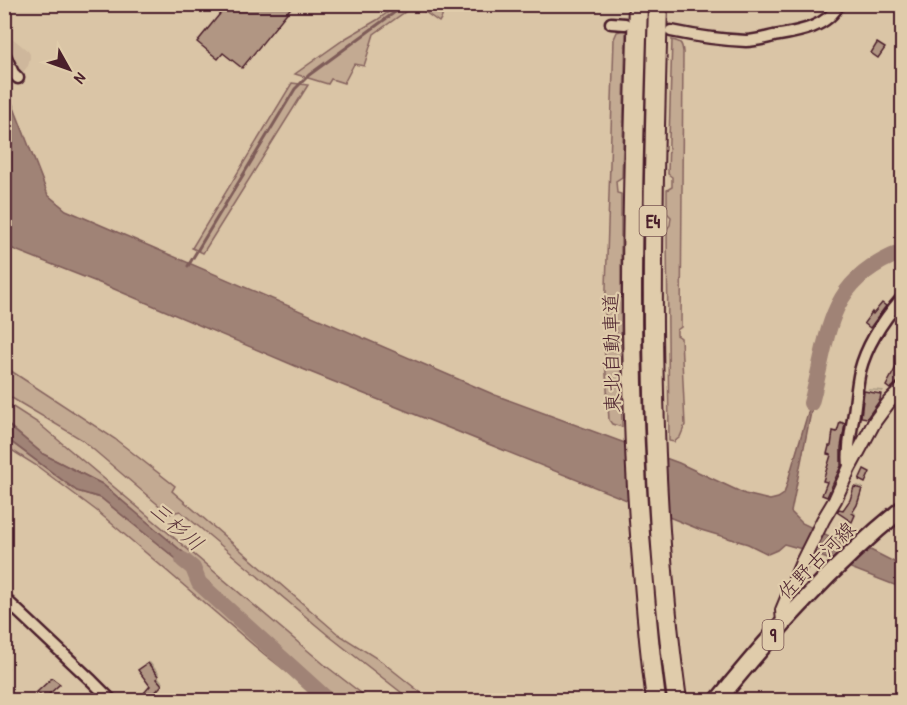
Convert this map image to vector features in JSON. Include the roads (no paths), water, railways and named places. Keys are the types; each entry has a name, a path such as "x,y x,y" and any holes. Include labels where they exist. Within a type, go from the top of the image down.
{"highway":[{"name":"東北自動車道","path":"638,4 632,317 634,430 639,529 656,700"},
{"name":"E4","path":"658,4 652,237 654,438 660,537 676,700"}],"main road":[{"name":"佐野古河線","path":"718,700 783,623 831,572 903,509"}],"street":[{"path":"671,31 748,41 802,31 830,16 839,4"},
{"path":"611,23 625,24"},
{"path":"4,53 13,73 18,78"},
{"path":"849,469 847,452 860,371 874,337 903,298"},
{"path":"783,623 782,610 814,537 875,420 903,389"},
{"path":"4,598 111,700"}],"waterway":[{"path":"188,266 295,89 309,75 406,4"},
{"path":"811,403 828,333 844,294 858,278 877,264 902,252"},
{"name":"三杉川","path":"183,560 193,568 199,583 328,700"}]}
